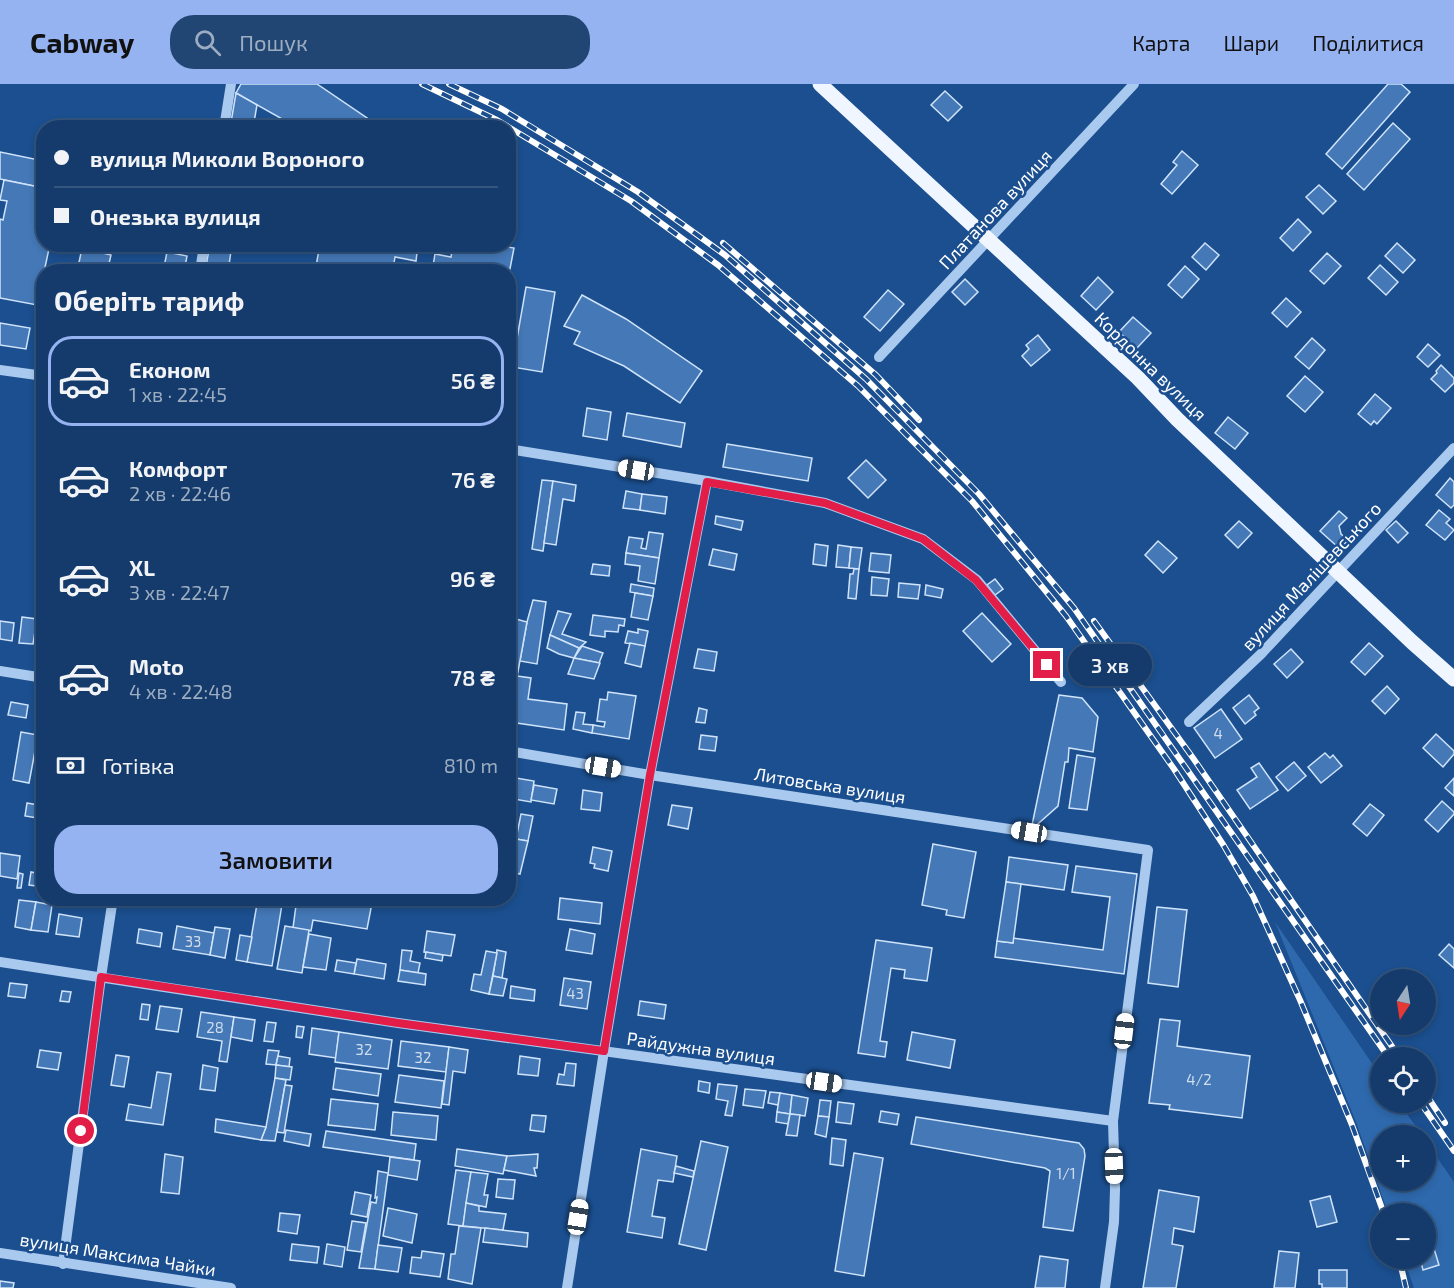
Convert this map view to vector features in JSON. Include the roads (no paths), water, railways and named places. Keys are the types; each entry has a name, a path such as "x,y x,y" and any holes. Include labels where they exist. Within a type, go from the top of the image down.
{"main road":[{"name":"Кордонна вулиця","path":"820,84 1138,378 1177,419 1454,679"}],"street":[{"path":"225,120 231,84"},
{"name":"Платанова вулиця","path":"879,357 1134,84"},
{"path":"0,370 36,375"},
{"name":"вулиця Малішевського","path":"1189,722 1261,654 1454,448"},
{"path":"516,450 825,503 923,539 976,580 1062,682"},
{"path":"567,1288 650,775 707,482"},
{"path":"0,671 36,677"},
{"name":"Литовська вулиця","path":"516,752 650,775 1148,850 1113,1121"},
{"path":"63,1264 112,906"},
{"name":"Райдужна вулиця","path":"0,962 387,1021 1113,1121"},
{"path":"1105,1288 1114,1222 1113,1121"},
{"name":"вулиця Максима Чайки","path":"0,1253 231,1288"}],"railway":[{"path":"422,84 497,120"},
{"path":"449,84 502,109 638,192 725,255 866,379 979,494 1074,608 1381,1047"},
{"path":"516,131 631,201 718,265 858,386 972,501 1066,616 1174,769 1253,896 1300,1000 1352,1125 1380,1203"},
{"path":"723,243 876,375 919,420"},
{"path":"1094,621 1193,758 1392,1047"},
{"path":"1436,1110 1445,1123"},
{"path":"1428,1113 1454,1151"},
{"path":"1402,1269 1406,1288"}]}
